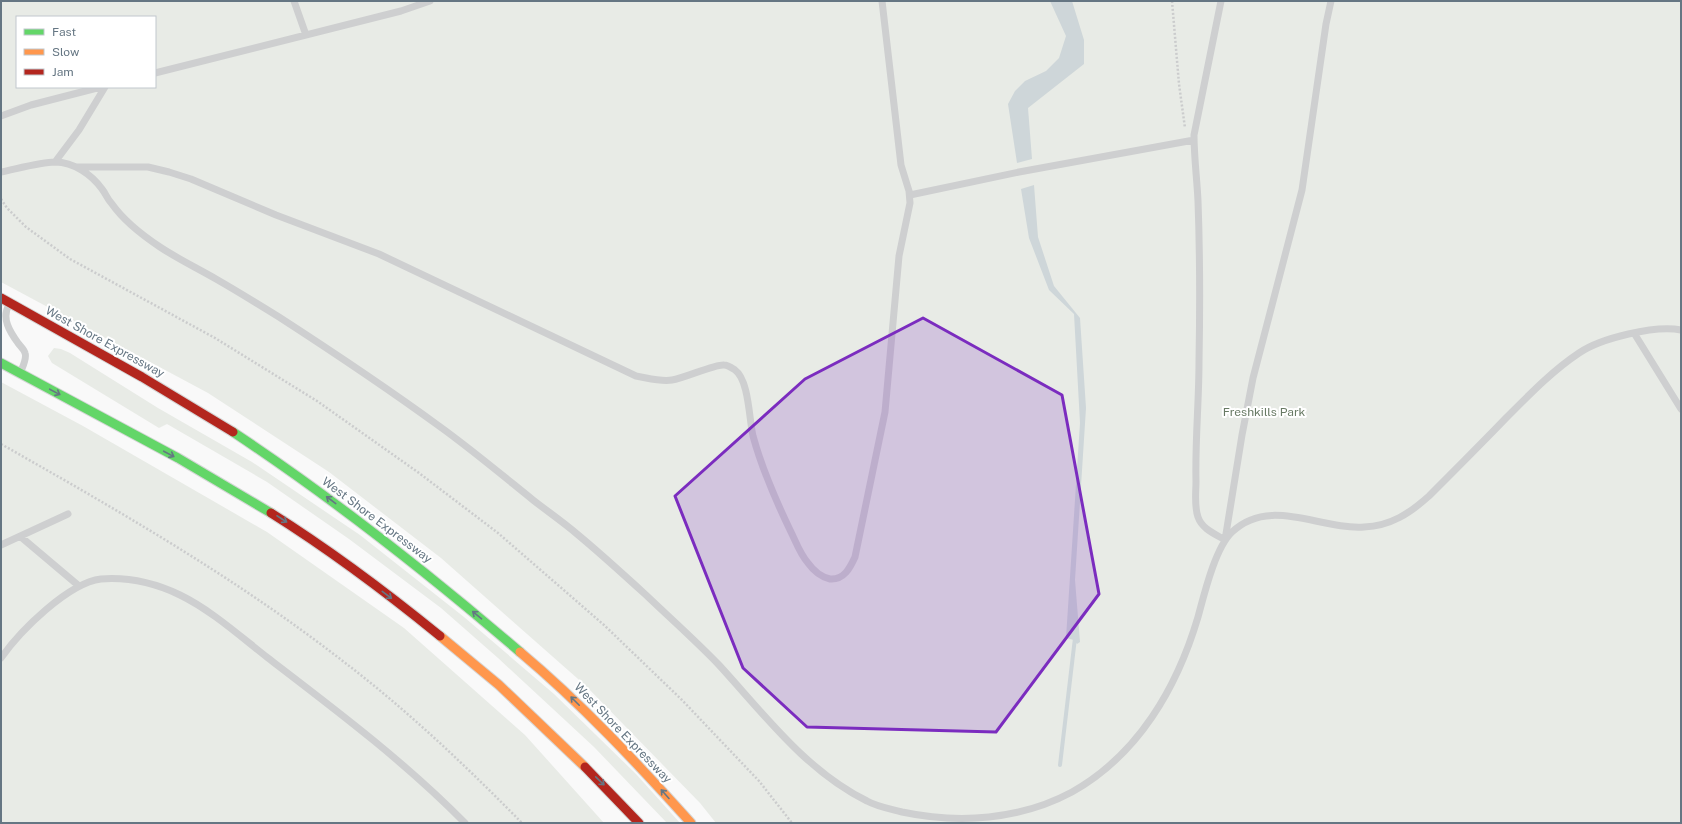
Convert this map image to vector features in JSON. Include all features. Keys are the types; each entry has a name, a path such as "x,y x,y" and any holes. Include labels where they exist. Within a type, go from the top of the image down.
{"highway":[{"name":"West Shore Expressway","path":"1,298 143,377 225,427 314,487 400,551 480,617 561,687 642,768 692,823"},
{"path":"1,363 204,472 283,520 367,580 448,642 532,716 610,790 639,823"},
{"path":"532,716 608,805"}],"lane":[{"path":"294,1 306,35"},
{"path":"156,73 401,11 430,1"},
{"path":"1,172 55,162 75,167 148,168 169,172 191,179 276,215 380,254 636,376 670,381 717,366 724,365 731,367 737,371 744,385 759,457 782,514 807,563 822,576 829,579 837,578 844,576 855,557 876,459 885,412 899,256 910,202 910,195 901,165 882,1"},
{"path":"1221,1 1194,140 1193,153 1197,174 1200,288 1200,362 1196,506 1198,517 1202,525 1225,540"},
{"path":"75,167 86,173 100,186 111,204 127,221 158,246 277,316 395,395 439,426 577,534 679,626 717,663 810,762 849,791 872,804 914,815 939,819 992,819 1017,814 1069,793 1094,778 1115,761 1135,740 1150,721 1172,685 1191,642 1208,582 1225,540 1253,378 1302,190 1326,24 1331,1"},
{"path":"1,116 31,105 97,88"},
{"path":"55,162 79,130 104,88"},
{"path":"910,195 1019,172 1194,140"},
{"path":"10,303 7,308 6,320 10,332 25,352 26,358 21,373"},
{"path":"1225,540 1233,531 1244,524 1255,518 1269,515 1293,516 1354,528 1376,526 1401,518 1415,509 1429,496 1529,395 1567,362 1591,346 1634,333 1662,328 1681,330"},
{"path":"1634,333 1681,409"},
{"path":"1,545 68,514"},
{"path":"20,537 80,586"},
{"path":"1,658 27,627 68,592 86,583 100,579 119,578 152,584 191,600 327,703 432,791 465,823"}],"path":[{"path":"1172,1 1182,117 1186,131 1194,140"},
{"path":"1,199 7,208 26,226 70,259 215,338 317,401 418,473 498,533 604,625 682,700 759,781 792,823"},
{"path":"1,444 181,548 270,607 345,662 416,721 522,823"}],"highlighted area":[{"path":"923,318 1062,395 1099,594 996,732 807,727 743,668 675,496 805,379"}],"green space":[{"name":"Freshkills Park","path":"1,1 1681,1 1681,823 716,823 700,803 586,686 441,558 329,472 208,393 1,282"},
{"path":"54,348 70,353 158,408 252,462 360,535 464,617 554,694 636,774 680,823 667,823 594,747 498,658 441,608 349,539 267,482 167,424 159,428 52,363 48,356"},
{"path":"1,382 83,426 267,532 404,628 525,735 604,823 1,823"}],"shaded area":[{"path":"1050,1 1072,1 1084,40 1084,64 1028,108 1032,159 1017,163 1008,104 1015,91 1025,81 1046,71 1059,58 1066,36"},
{"path":"1034,185 1038,237 1054,286 1080,318 1086,408 1075,580 1080,642 1077,644 1074,640 1066,638 1080,423 1074,314 1049,290 1029,238 1021,189"}],"waterway":[{"path":"1060,765 1075,638"}],"traffic: fast":[{"path":"1,363 178,458 271,513"},
{"path":"233,432 271,457 344,510 451,594 520,652"}],"traffic: slow":[{"path":"440,636 499,685 585,767"},
{"path":"520,652 587,713 691,823"}],"traffic: jam":[{"path":"1,298 142,377 233,432"},
{"path":"271,513 357,572 440,636"},
{"path":"585,767 639,823"}]}
